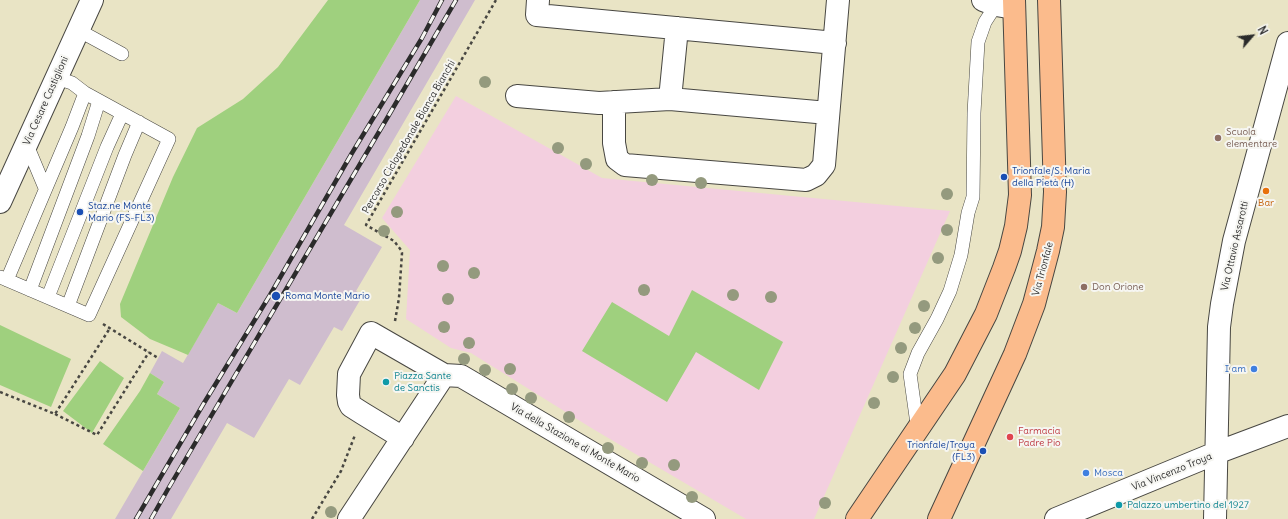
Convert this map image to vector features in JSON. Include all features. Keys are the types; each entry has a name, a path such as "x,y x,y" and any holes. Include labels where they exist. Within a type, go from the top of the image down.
{"main road":[{"name":"Via Trionfale","path":"939,519 1015,354 1034,304 1048,251 1053,227 1055,192 1049,0"},
{"path":"858,518 955,374 981,325 1004,268 1016,226 1020,195 1002,3"}],"street":[{"name":"Via Cesare Castiglioni","path":"0,202 92,0"},
{"path":"538,0 536,15 834,43"},
{"path":"614,102 614,143 617,159 625,165 806,180 816,175 824,165 838,0"},
{"path":"670,100 677,28"},
{"name":"Via Ottavio Assarotti","path":"1215,519 1219,327 1226,278 1288,43"},
{"path":"517,96 599,103 670,100 828,113"},
{"path":"350,519 403,438 444,375 370,333 349,374 349,402 362,413 403,438"},
{"name":"Via della Stazione di Monte Mario","path":"444,375 461,376 704,519"},
{"name":"Via Vincenzo Troya","path":"1056,519 1216,453 1288,426"}],"lane":[{"path":"918,431 910,386 910,374 918,353 937,319 950,291 961,255 968,213 973,197 974,113 978,42 985,22 1002,3"},
{"path":"78,30 122,54"},
{"path":"57,78 72,83 85,93 169,139 89,315 4,278 72,127 85,93"},
{"path":"30,290 88,136 99,101"},
{"path":"48,297 107,147 122,114"},
{"path":"68,306 139,122"},
{"path":"27,145 45,188"}],"path":[{"name":"Percorso Ciclopedonale Bianca Bianchi","path":"396,318 400,298 401,250 394,241 366,225 496,0"},
{"path":"89,315 158,358"},
{"path":"55,414 110,328"},
{"path":"0,392 55,414 97,435 149,352"},
{"path":"312,519 341,471 358,429 362,413"}],"shaded area":[{"path":"420,0 475,0 344,225 382,247 356,291 363,295 342,331 334,327 300,385 289,379 254,438 227,423 171,519 115,519 180,408 157,394 164,382 150,373 162,351 183,363 218,303 237,313"},
{"path":"456,96 602,178 950,211 814,519 746,519 593,429 471,353 451,348 406,319 410,250 382,218"}],"green space":[{"path":"328,0 420,0 237,313 218,303 188,355 150,339 121,317 120,304 173,177 197,128 243,99 278,67"},
{"path":"692,290 783,342 759,390 696,352 667,402 582,351 612,302 669,336"},
{"path":"0,325 71,359 51,407 0,385"},
{"path":"100,361 124,378 92,433 63,411"},
{"path":"150,373 164,382 157,394 180,408 143,471 103,444 140,391"}],"railway":[{"path":"136,519 270,295 352,153 422,38 442,0"},
{"path":"151,519 456,0"}],"place":[{"name":"Scuola elementare","path":"1218,138"},
{"name":"Trionfale/S. Maria della Pietà (H)","path":"1004,177"},
{"name":"Bar","path":"1266,191"},
{"name":"Staz.ne Monte Mario (FS-FL3)","path":"80,212"},
{"name":"Don Orione","path":"1084,287"},
{"name":"Roma Monte Mario","path":"276,296"},
{"name":"I am","path":"1254,369"},
{"name":"Piazza Sante de Sanctis","path":"386,382"},
{"name":"Farmacia Padre Pio","path":"1010,437"},
{"name":"Trionfale/Troya (FL3)","path":"983,451"},
{"name":"Mosca","path":"1086,473"},
{"name":"Palazzo umbertino del 1927","path":"1119,505"}]}
